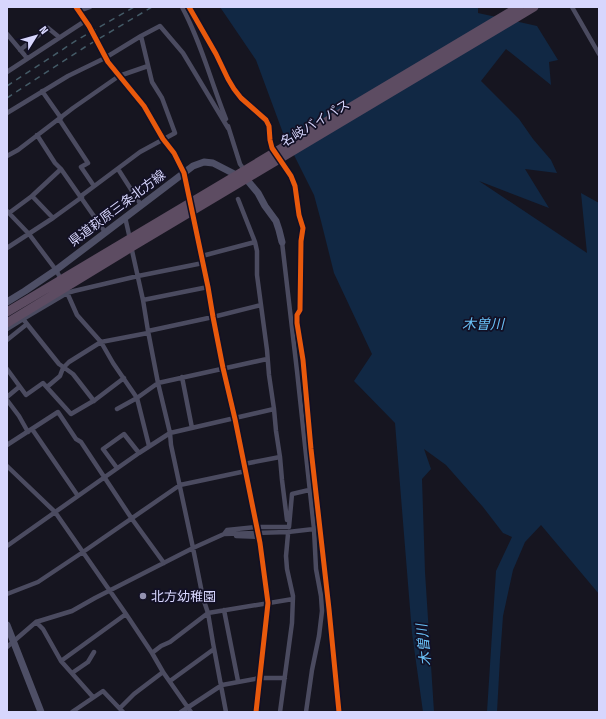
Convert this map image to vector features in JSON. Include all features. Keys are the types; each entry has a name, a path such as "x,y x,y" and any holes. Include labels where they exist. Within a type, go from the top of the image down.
{"highway":[{"name":"名岐バイパス","path":"7,312 520,7"},
{"name":"名岐バイパス","path":"7,323 534,7"}],"main road":[{"name":"県道萩原三条北方線","path":"7,302 56,270 198,163 210,162 248,181 258,193 276,221 282,242"},
{"path":"7,625 41,712"}],"street":[{"path":"89,26 77,9 90,7"},
{"path":"182,7 203,56 240,164 247,174 248,181"},
{"path":"572,7 599,54"},
{"path":"7,72 85,20"},
{"path":"7,113 68,76 160,26 183,53 228,128"},
{"path":"48,28 59,37"},
{"path":"7,34 27,58"},
{"path":"20,50 39,35"},
{"path":"7,248 53,218 140,152 175,133 162,98 152,82 141,36"},
{"path":"104,56 144,106 163,139 174,153 184,173 258,532 268,603 256,712"},
{"path":"7,156 119,76 148,66"},
{"path":"42,92 88,162 81,168 94,186"},
{"path":"37,135 55,163 62,169 105,232"},
{"path":"62,169 32,196 8,212 29,234 56,270 77,315 101,342 113,363 137,398 149,446"},
{"path":"118,169 142,205"},
{"path":"32,196 53,218"},
{"path":"238,199 255,242 257,251 257,275 288,530"},
{"path":"125,217 203,598 208,613 226,712"},
{"path":"202,256 255,242"},
{"path":"282,242 314,529 316,569 322,611 306,712"},
{"path":"7,329 74,291 203,263"},
{"path":"143,300 208,287"},
{"path":"47,387 60,376 63,368 69,362 101,342 261,305"},
{"path":"23,319 59,364 73,374 94,401"},
{"path":"7,340 27,324"},
{"path":"117,409 137,398 158,383 267,359"},
{"path":"7,369 26,395 43,383 71,414 94,401 124,378"},
{"path":"182,377 192,428"},
{"path":"19,387 7,398 78,496"},
{"path":"7,445 66,408"},
{"path":"7,546 117,468 170,433 274,409"},
{"path":"58,412 76,439 81,442 132,519 164,563"},
{"path":"117,468 103,449 124,434 139,453"},
{"path":"244,464 280,457"},
{"path":"7,466 55,512 126,614 163,672 190,710"},
{"path":"7,594 38,582 180,485 246,471"},
{"path":"280,712 292,623 294,596 286,569 292,494 309,490"},
{"path":"7,647 36,622 72,611 193,548 224,534 288,532 314,529"},
{"path":"224,534 226,530 258,532"},
{"path":"224,534 229,536 288,530"},
{"path":"152,653 161,646 170,642 208,613 293,599"},
{"path":"224,610 238,681"},
{"path":"61,661 126,614"},
{"path":"36,622 43,629 61,661 93,697"},
{"path":"170,682 214,649"},
{"path":"72,673 88,662 94,652"},
{"path":"72,712 103,691 122,710 134,694 163,672"},
{"path":"181,712 190,710 222,685 260,678 285,678"}],"water":[{"name":"木曽川","path":"220,7 478,7 478,13 537,26 558,60 549,62 551,85 506,49 481,81 519,119 533,139 551,160 557,173 525,169 549,208 479,181 587,253 581,193 599,203 599,594 541,525 525,542 513,570 503,616 497,712 487,712 496,571 512,537 503,533 483,507 446,465 424,449 431,469 422,479 425,572 434,712 423,712 412,633 395,423 354,381 372,354 334,273 314,195 283,133 256,60"}],"tunnel":[{"path":"89,26 103,54"}],"railway":[{"path":"7,86 77,40 134,7"},
{"path":"7,98 85,47 152,7"}],"cycle path":[{"path":"76,7 89,26 108,62 144,106 163,139 174,153 184,173 260,543 268,603 256,712"},
{"path":"189,7 234,89 241,98 266,120 269,126 272,148 291,176 295,186 299,215 303,228 301,241 300,310 297,315 297,323 303,360 339,712"}],"place":[{"name":"北方幼稚園","path":"143,596"}]}
